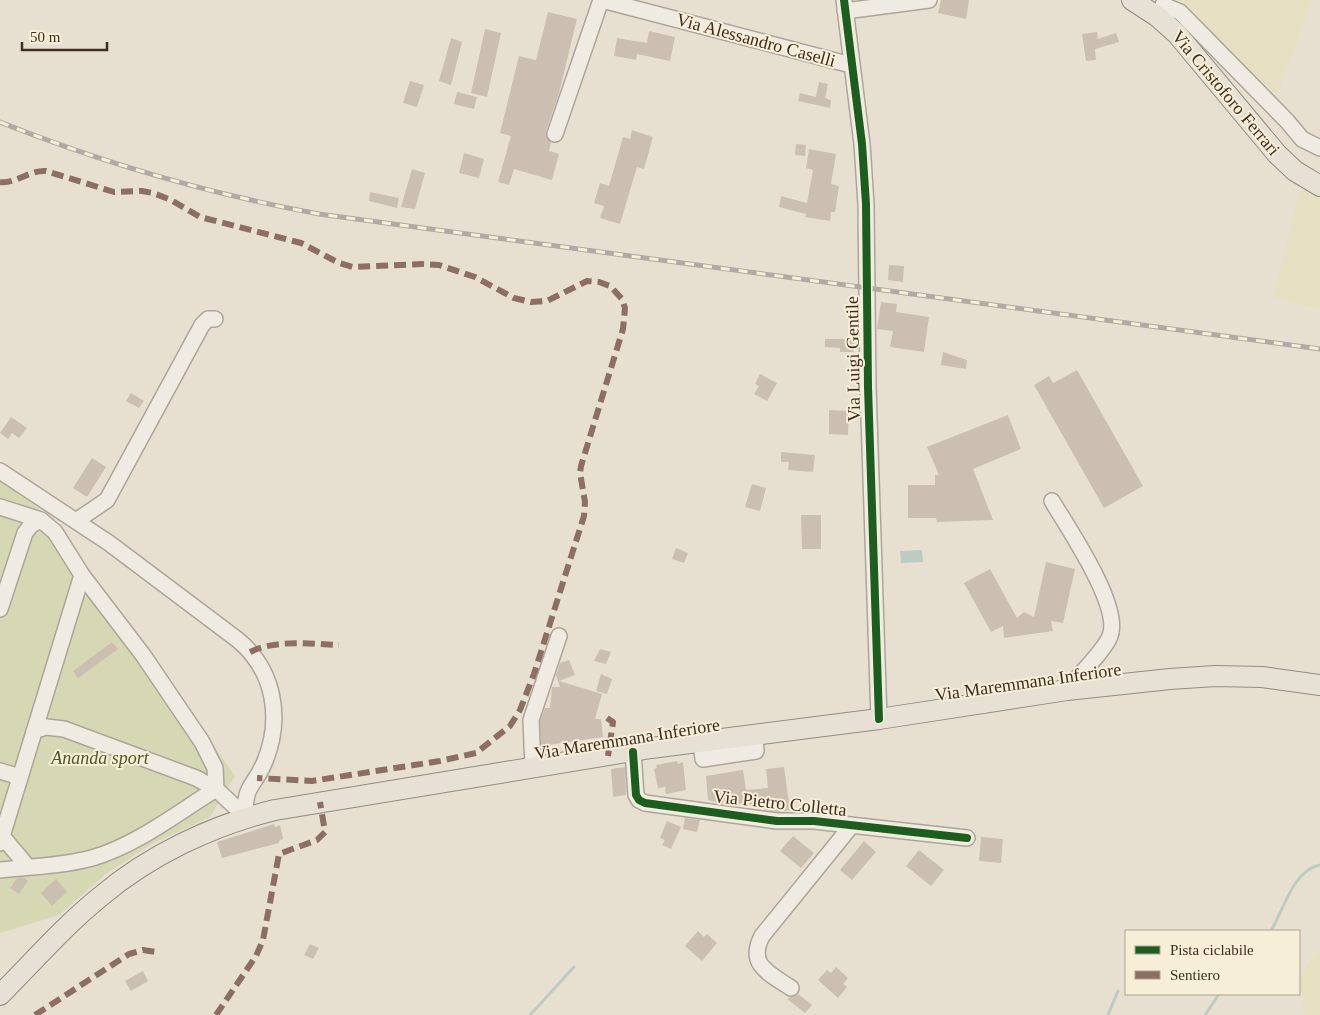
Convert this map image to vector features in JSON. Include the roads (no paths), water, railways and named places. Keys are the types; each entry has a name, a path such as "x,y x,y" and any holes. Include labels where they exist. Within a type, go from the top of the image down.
{"main road":[{"name":"Via Cristoforo Ferrari","path":"1132,0 1162,7 1185,44 1277,154 1295,171 1320,186"},
{"name":"Via Maremmana Inferiore","path":"0,995 77,917 113,887 183,843 246,817 383,791 633,752 879,719 1067,690 1170,678 1215,676 1262,677 1320,685"}],"street":[{"name":"Via Alessandro Caselli","path":"602,0 640,5 851,65"},
{"path":"555,134 602,0"},
{"path":"844,5 929,0"},
{"name":"Via Luigi Gentile","path":"844,5 862,144 866,204 868,379 878,618 877,697 879,719"},
{"path":"1162,7 1180,12 1287,121 1296,134 1320,148"},
{"path":"76,522 107,500 202,325 208,319 215,319"},
{"path":"0,471 109,543 238,640 261,667 273,702 275,730 261,770 247,790 245,802 246,817"},
{"path":"1052,501 1100,586 1108,605 1112,623 1110,637 1106,645 1067,690"},
{"path":"0,507 41,520 55,532 82,575 143,655 202,742 214,768 216,789"},
{"path":"0,609 25,533 31,525 41,520"},
{"path":"28,867 1,840 82,575"},
{"path":"533,768 531,720 559,636"},
{"path":"34,731 46,727 64,730 179,771 216,789 246,817"},
{"name":"Via Pietro Colletta","path":"633,752 636,796 645,803 777,821 814,821 967,838"},
{"path":"0,772 20,777"},
{"path":"0,870 76,861 106,853 148,831 216,789"},
{"path":"791,988 763,968 757,960 757,946 762,936 852,825"}],"waterway":[{"path":"1271,930 1296,883 1311,868 1320,865"},
{"path":"530,1015 574,967"},
{"path":"1108,1015 1118,991"},
{"path":"1205,1015 1218,995"}],"railway":[{"path":"0,122 78,151 157,176 238,197 319,214 1320,349"}],"park label":[{"name":"Ananda sport","path":"100,758"}]}
